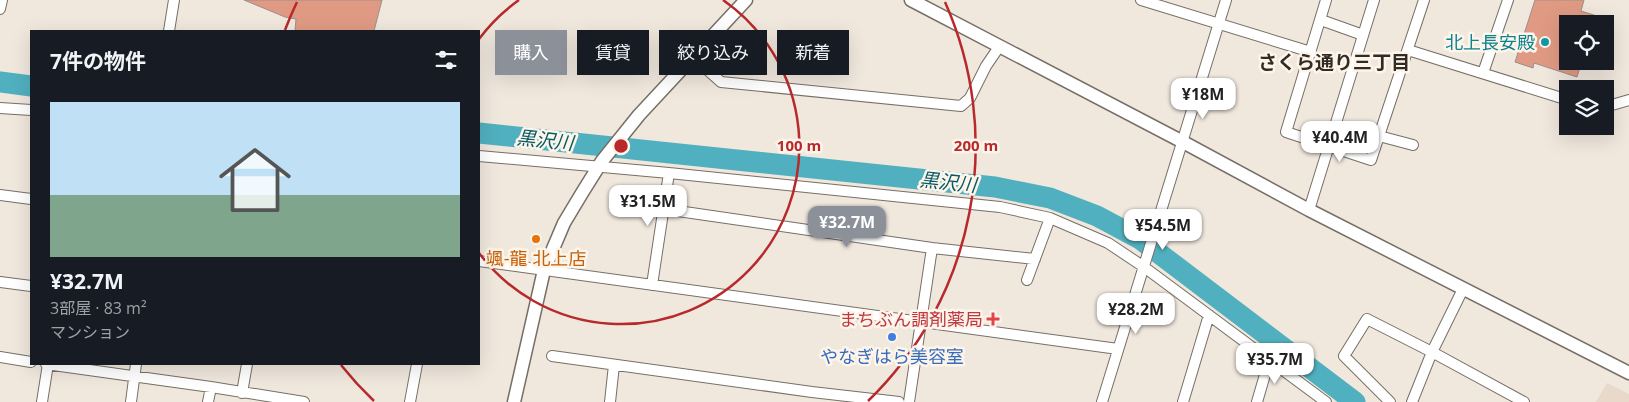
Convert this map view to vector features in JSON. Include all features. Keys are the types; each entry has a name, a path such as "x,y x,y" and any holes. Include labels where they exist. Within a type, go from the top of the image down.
{"street":[{"path":"0,9 2,0"},
{"path":"169,30 174,0"},
{"path":"718,30 746,0"},
{"path":"911,0 1309,210 1629,373"},
{"path":"1141,0 1311,52"},
{"path":"1102,402 1226,0"},
{"path":"1326,0 1286,132 1371,160 1424,0"},
{"path":"1309,210 1374,0"},
{"path":"1483,73 1508,0"},
{"path":"1320,20 1363,35"},
{"path":"713,75 721,82 961,106 970,98 986,66 999,47"},
{"path":"1408,50 1559,97"},
{"path":"514,402 544,270 564,223 600,165 639,115 676,75"},
{"path":"1614,104 1629,100"},
{"path":"0,108 30,110"},
{"path":"1379,136 1413,145"},
{"path":"480,156 600,165 1000,207 1050,218 1108,243 1145,264 1269,361 1326,402"},
{"path":"652,285 669,173"},
{"path":"0,195 30,199"},
{"path":"664,209 932,248 1035,260"},
{"path":"1027,280 1050,218"},
{"path":"909,402 932,248"},
{"path":"480,262 1118,349"},
{"path":"0,282 30,286"},
{"path":"1412,402 1432,352 1463,289"},
{"path":"1182,402 1209,315"},
{"path":"1390,402 1344,356 1366,319 1524,402"},
{"path":"552,356 811,397 899,402"},
{"path":"0,357 30,362"},
{"path":"1257,402 1269,361"},
{"path":"42,402 47,365"},
{"path":"54,365 304,402"},
{"path":"131,402 136,365"},
{"path":"242,393 247,365"},
{"path":"410,402 417,365"},
{"path":"610,402 614,365"},
{"path":"208,402 211,387"}],"shaded area":[{"path":"1607,383 1629,394 1629,402 1596,402"}],"building":[{"path":"244,0 382,0 374,30 295,30 296,19 285,17"},
{"name":"北上長安殿","path":"1535,0 1584,0 1581,11 1594,15 1559,15 1559,70 1579,70 1577,77 1534,63 1533,68 1515,62"}],"waterway":[{"name":"黒沢川","path":"0,82 30,86"},
{"name":"黒沢川","path":"480,133 995,187 1050,198 1097,216 1140,239 1355,402"}],"place":[{"name":"北上長安殿","path":"1545,42"},
{"name":"颯-龍 北上店","path":"536,239"},
{"name":"まちぶん調剤薬局","path":"993,319"},
{"name":"やなぎはら美容室","path":"892,337"}],"district":[{"name":"さくら通り三丁目","path":"1334,62"}]}
